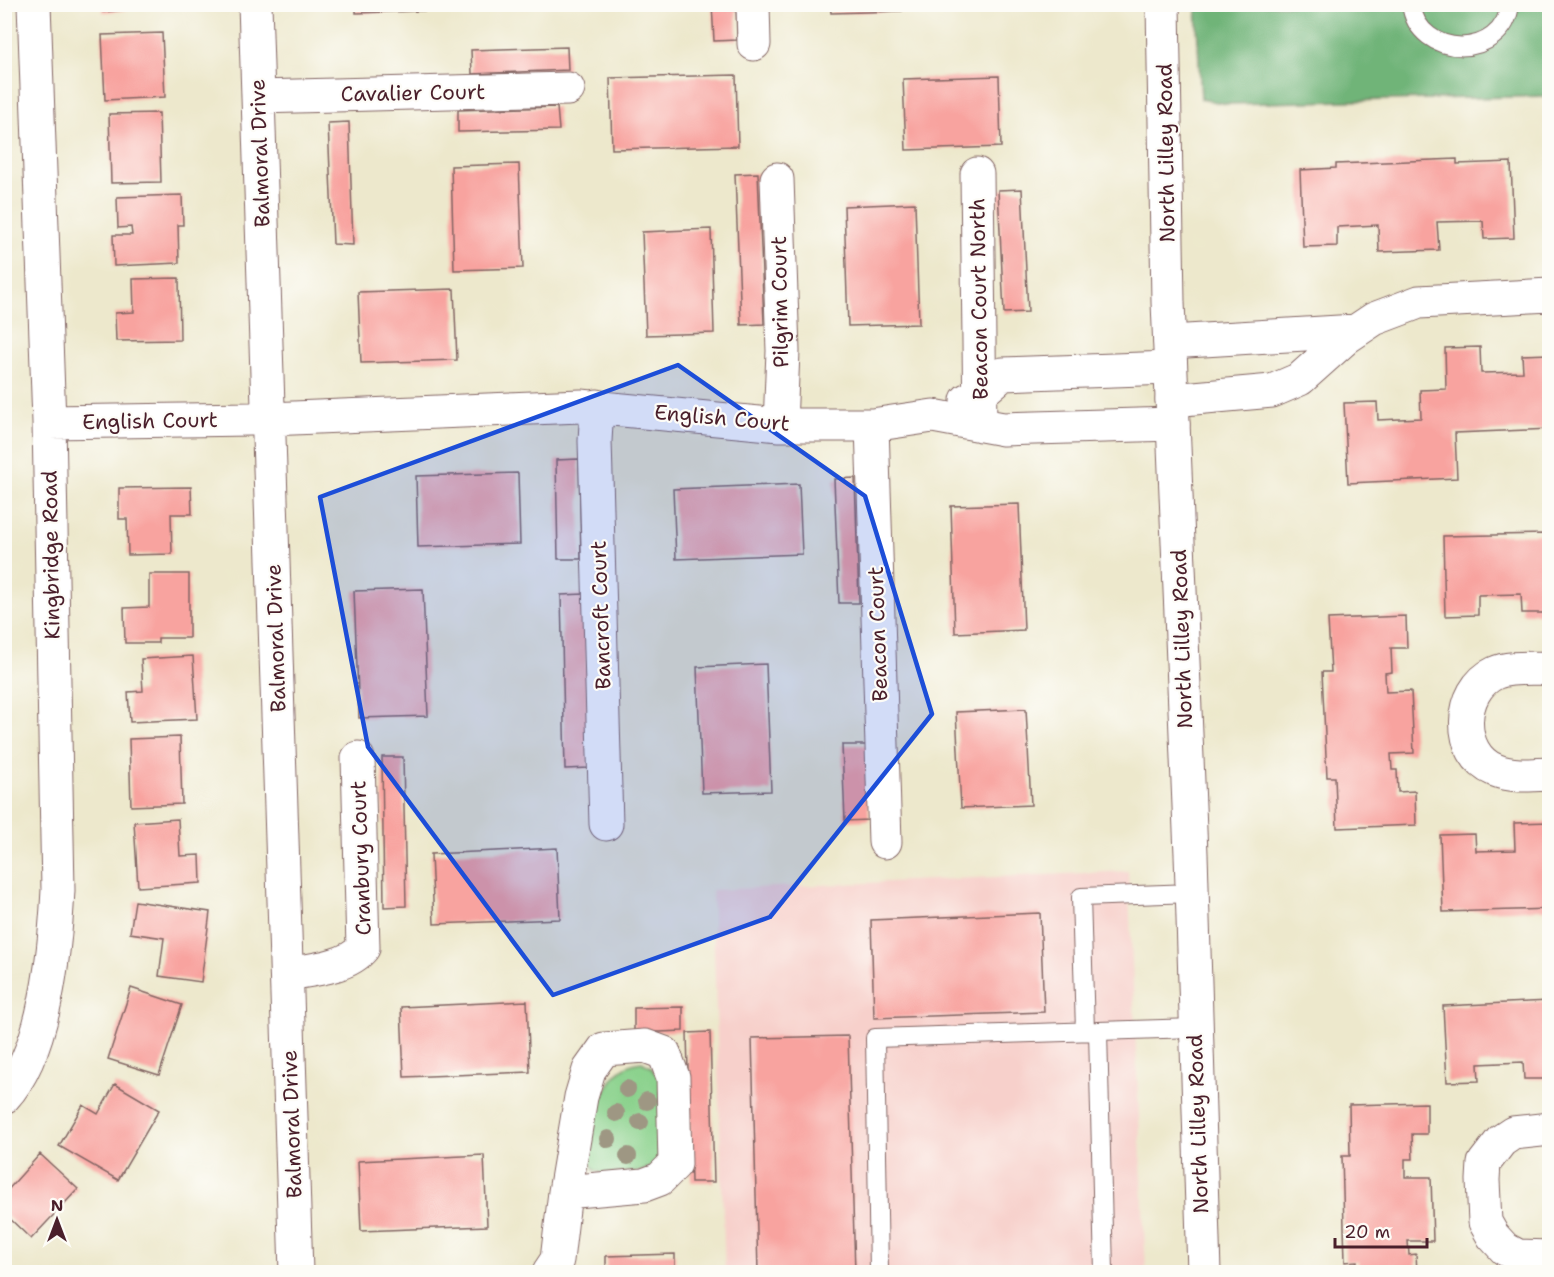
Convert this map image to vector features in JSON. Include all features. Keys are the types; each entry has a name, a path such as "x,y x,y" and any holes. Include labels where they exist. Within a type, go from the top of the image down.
{"street":[{"name":"Kingbridge Road","path":"4,1096 30,1055 50,976 56,939 57,878 49,422 34,4"},
{"name":"Balmoral Drive","path":"255,4 258,97 260,419 287,974 296,1272"},
{"path":"753,4 754,44"},
{"name":"North Lilley Road","path":"1163,4 1171,384 1192,893 1204,1272"},
{"name":"Cavalier Court","path":"258,97 568,89"},
{"name":"Beacon Court North","path":"977,174 980,409"},
{"name":"Pilgrim Court","path":"777,179 783,351 780,425"},
{"path":"980,409 1003,374 1272,392 1300,379 1356,331 1374,319 1419,302 1550,295"},
{"path":"1171,384 1356,331"},
{"name":"English Court","path":"49,422 260,419 597,406 780,425 872,425 980,409 1003,429 1171,384"},
{"name":"Bancroft Court","path":"597,406 595,441 606,824"},
{"name":"Beacon Court","path":"872,425 885,842"},
{"path":"1550,668 1496,672 1479,683 1468,703 1465,722 1471,744 1482,762 1495,770 1521,775 1550,774"},
{"name":"Cranbury Court","path":"287,974 323,968 358,955 363,948 358,758"},
{"path":"549,1272 558,1260 565,1192 581,1096 589,1070 604,1048 645,1046 664,1053 673,1077 675,1164 660,1179 644,1185 565,1192"},
{"path":"1550,1129 1513,1133 1501,1141 1484,1163 1483,1179 1485,1222 1493,1236 1505,1249 1518,1256 1550,1257"}],"lane":[{"path":"1411,4 1418,24 1429,37 1443,45 1460,48 1477,45 1492,37 1503,25 1510,4"},
{"path":"1104,1272 1081,897 1192,893"},
{"path":"879,1272 875,1038 1195,1028"}],"highlighted area":[{"path":"678,365 865,496 932,714 770,917 553,995 368,747 320,497"}],"shaded area":[{"path":"1128,871 1146,1272 725,1272 712,890"}],"green space":[{"path":"1196,5 1549,5 1549,96 1227,104 1201,99"},
{"path":"642,1062 651,1067 661,1081 662,1153 653,1166 643,1171 604,1174 594,1170 585,1152 597,1111 609,1084 618,1073 629,1065"}],"building":[{"path":"103,4 166,4 166,6 103,12"},
{"path":"356,4 483,4 483,9 356,13"},
{"path":"712,4 736,4 737,40 714,41"},
{"path":"830,4 901,4 902,11 831,13"},
{"path":"162,33 165,97 105,100 102,35"},
{"path":"567,47 568,70 472,74 471,50"},
{"path":"736,75 738,146 612,149 610,78"},
{"path":"999,76 1001,147 906,150 903,79"},
{"path":"557,107 559,130 458,132 458,110"},
{"path":"159,113 161,182 111,183 109,114"},
{"path":"349,122 353,245 333,244 328,123"},
{"path":"1457,159 1457,164 1511,162 1514,238 1484,239 1483,221 1437,222 1439,250 1379,252 1378,225 1337,227 1337,246 1303,247 1300,170 1336,168 1336,164"},
{"path":"519,164 523,268 454,270 451,166"},
{"path":"758,173 764,324 741,325 735,174"},
{"path":"1022,189 1028,312 1004,313 998,190"},
{"path":"182,195 183,225 178,225 179,263 114,266 113,235 132,235 131,227 118,228 117,197"},
{"path":"915,203 919,324 848,326 844,206"},
{"path":"711,229 714,333 646,335 642,232"},
{"path":"179,278 180,340 116,341 115,313 134,312 133,279"},
{"path":"454,289 457,360 361,363 358,292"},
{"path":"1480,347 1481,373 1523,372 1522,355 1550,354 1550,429 1455,433 1457,478 1348,483 1344,403 1377,402 1378,420 1421,418 1420,390 1446,389 1445,348"},
{"path":"579,459 581,559 558,559 556,460"},
{"path":"518,473 520,544 418,547 416,476"},
{"path":"855,478 859,603 839,603 834,479"},
{"path":"799,484 802,554 676,559 673,489"},
{"path":"191,487 192,514 171,514 172,554 128,555 127,519 119,519 119,488"},
{"path":"1019,504 1024,630 955,633 951,506"},
{"path":"1550,534 1550,613 1522,613 1521,594 1478,595 1478,615 1445,616 1443,536"},
{"path":"149,574 189,574 189,638 158,638 158,643 125,643 124,608 149,607"},
{"path":"423,589 428,716 359,718 354,591"},
{"path":"585,594 589,768 565,769 561,595"},
{"path":"1406,616 1407,648 1391,648 1392,672 1385,673 1386,692 1411,691 1414,753 1391,754 1392,770 1397,770 1398,792 1415,791 1416,825 1337,828 1335,777 1327,777 1322,672 1331,672 1328,619"},
{"path":"193,656 197,719 130,722 128,692 143,691 141,659"},
{"path":"766,664 771,791 702,793 697,667"},
{"path":"1026,709 1031,805 961,808 956,712"},
{"path":"180,737 182,804 131,806 129,739"},
{"path":"842,745 867,745 869,820 845,821"},
{"path":"382,757 403,757 406,906 384,907"},
{"path":"178,819 180,856 200,855 201,883 138,887 134,822"},
{"path":"1550,822 1550,909 1443,912 1440,835 1475,834 1476,851 1515,850 1514,823"},
{"path":"557,848 560,919 434,924 431,854"},
{"path":"135,901 210,912 201,982 159,976 164,938 130,933"},
{"path":"1040,913 1044,1012 874,1018 871,920"},
{"path":"131,988 182,1005 159,1075 108,1059"},
{"path":"527,1001 530,1072 404,1077 401,1007"},
{"path":"1550,1001 1550,1079 1524,1079 1523,1062 1478,1064 1479,1081 1447,1082 1443,1006"},
{"path":"683,1007 683,1031 634,1033 634,1008"},
{"path":"710,1032 714,1182 691,1182 687,1033"},
{"path":"848,1036 855,1272 758,1272 752,1038"},
{"path":"115,1084 159,1110 118,1180 59,1146 83,1105 98,1114"},
{"path":"1427,1103 1427,1134 1412,1134 1413,1159 1405,1159 1405,1177 1431,1177 1433,1241 1408,1241 1409,1255 1416,1254 1417,1272 1357,1272 1357,1261 1345,1262 1342,1156 1350,1156 1349,1105"},
{"path":"40,1154 78,1189 31,1239 5,1214 5,1193"},
{"path":"484,1155 487,1226 361,1231 358,1161"},
{"path":"675,1254 675,1272 606,1272 606,1256"}]}
